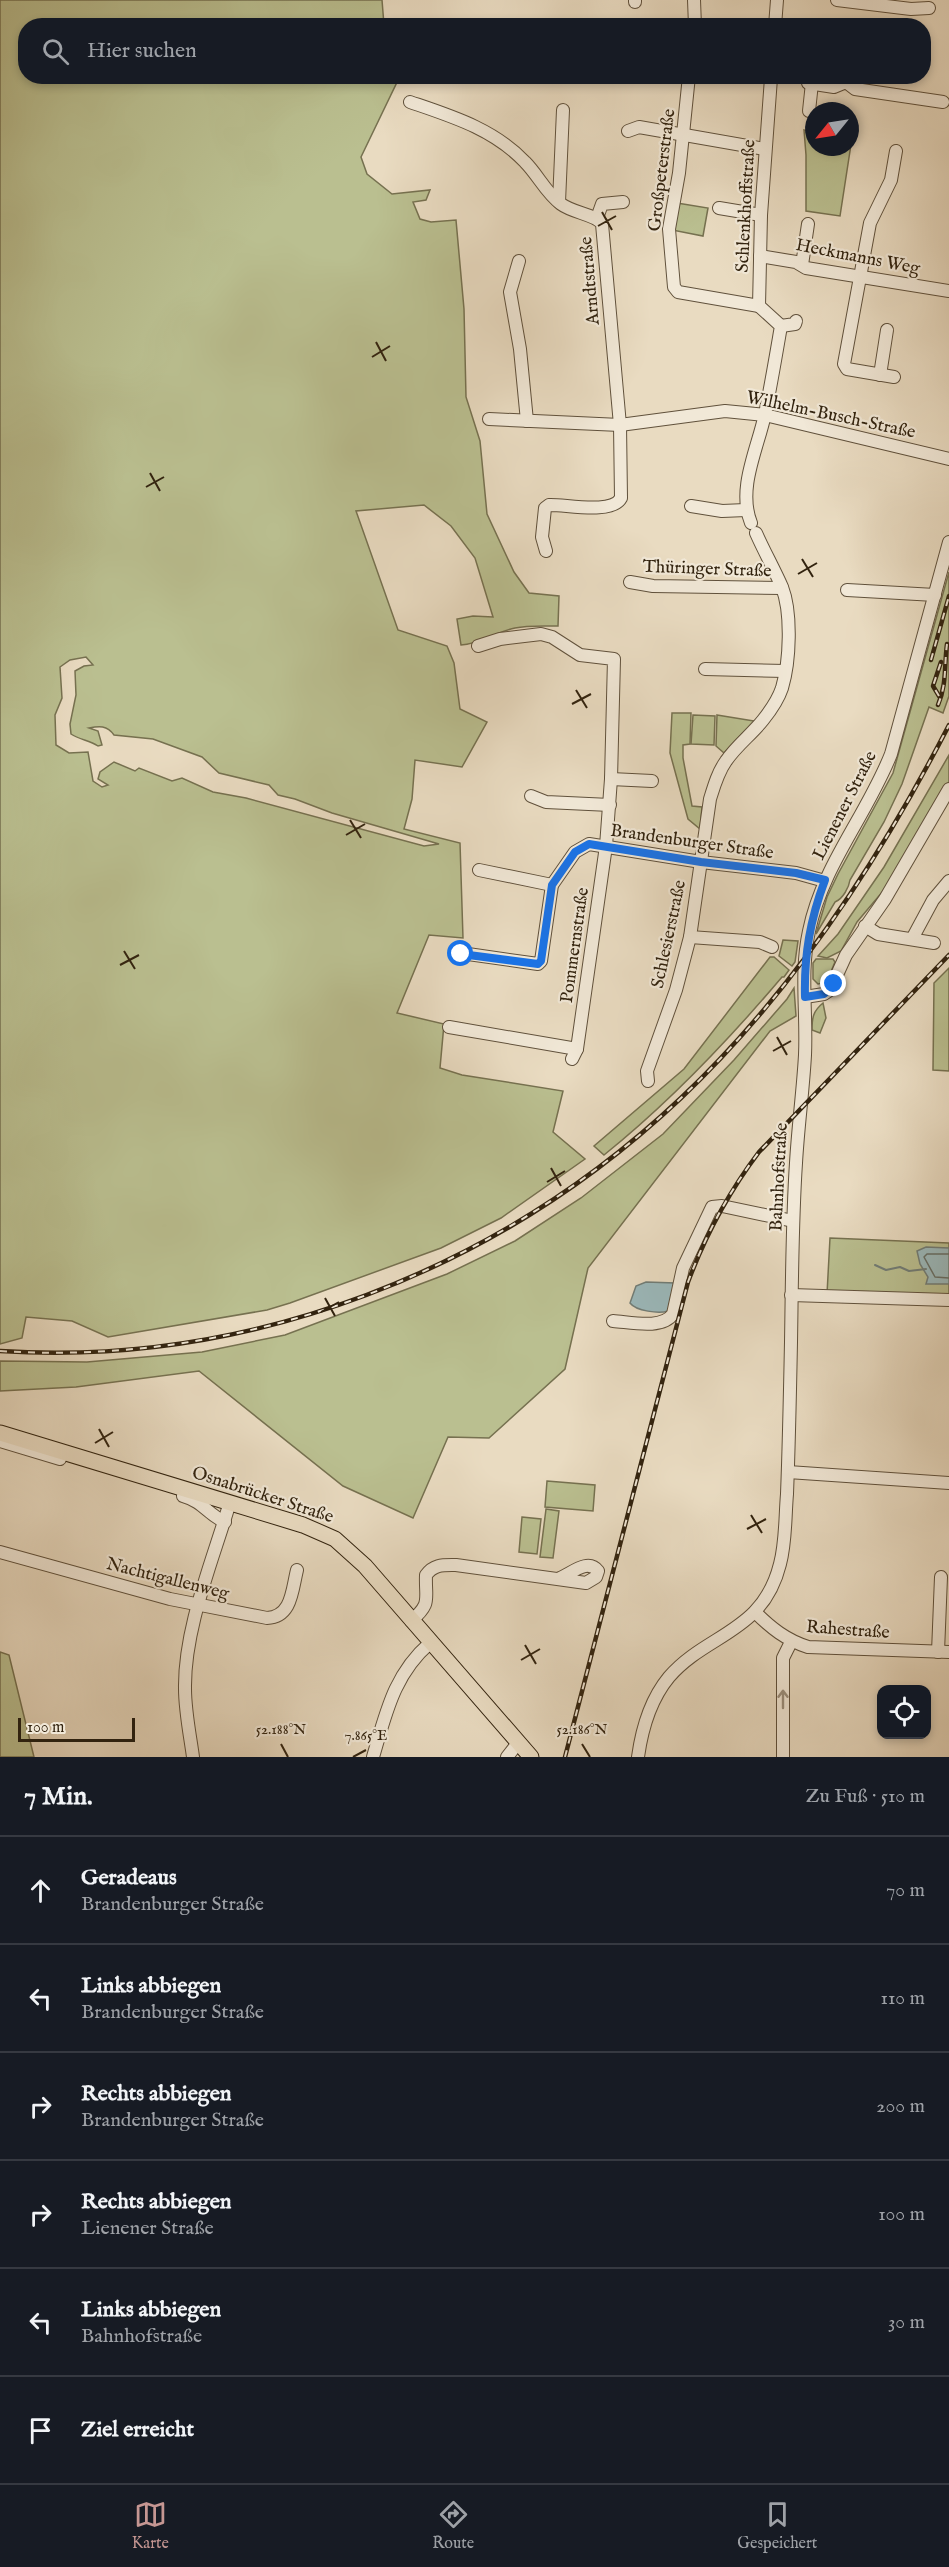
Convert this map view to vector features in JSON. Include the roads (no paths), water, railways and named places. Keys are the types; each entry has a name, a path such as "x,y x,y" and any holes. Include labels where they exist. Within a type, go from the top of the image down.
{"main road":[{"name":"Osnabrücker Straße","path":"0,1433 303,1525 335,1539 365,1566 531,1757"}],"street":[{"path":"694,0 694,18"},
{"path":"776,18 777,0"},
{"path":"837,0 912,9 929,8"},
{"name":"Großpeterstraße","path":"688,84 685,135 669,229 674,286 678,292 759,306"},
{"name":"Schlenkhoffstraße","path":"759,306 766,84"},
{"path":"809,102 810,84"},
{"path":"816,84 834,87 841,84"},
{"path":"849,84 855,89 943,102"},
{"name":"Arndtstraße","path":"410,102 474,124 525,161 559,202 573,212 597,218 602,224 620,425 621,498 618,502 590,508 549,505 545,508 543,537 546,551"},
{"path":"559,202 563,110"},
{"path":"628,131 639,127 765,149"},
{"path":"894,377 847,369 844,364 870,223 891,180 896,151"},
{"path":"597,218 602,204 623,202"},
{"path":"719,208 761,215"},
{"path":"802,265 808,224"},
{"name":"Heckmanns Weg","path":"760,256 861,277 949,291"},
{"path":"519,261 510,292 520,349 527,421"},
{"path":"759,306 781,326"},
{"path":"781,326 795,324 796,321"},
{"path":"765,415 781,326"},
{"path":"880,375 887,330"},
{"name":"Wilhelm-Busch-Straße","path":"489,419 620,425 725,411 765,415 949,459"},
{"name":"Schlesierstraße","path":"648,1082 647,1071 676,990 690,937 710,799 716,779 726,760 745,741 774,704 782,689 786,671 788,620 782,588 746,510 748,481 765,415"},
{"path":"691,506 722,511 746,510"},
{"name":"Lienener Straße","path":"805,997 804,967 808,933 825,880 886,766 949,542"},
{"name":"Thüringer Straße","path":"630,582 653,586 782,588"},
{"path":"847,590 935,596"},
{"name":"Pommernstraße","path":"449,1027 575,1054 610,805 614,659 580,655 552,637 541,634 500,639 478,646"},
{"path":"705,669 786,671"},
{"path":"611,779 652,781"},
{"path":"805,997 824,994 830,990 846,955 908,862 949,789"},
{"path":"531,796 546,802 610,805"},
{"name":"Brandenburger Straße","path":"461,954 538,964 541,961 552,885 575,852 581,846 589,844 701,862 796,873 825,880"},
{"path":"479,870 552,885"},
{"path":"912,939 933,900 949,881"},
{"path":"865,926 878,934 934,943"},
{"path":"690,937 760,942 772,946"},
{"name":"Bahnhofstraße","path":"638,1757 645,1720 670,1676 755,1612 767,1597 780,1564 788,1472 793,1221 805,1055 805,997"},
{"path":"613,1321 657,1324 669,1319 673,1314 683,1268 712,1207 722,1206 793,1221"},
{"path":"791,1295 949,1300"},
{"name":"Osnabrücker Straße","path":"0,1441 194,1499 215,1517 225,1522"},
{"path":"788,1472 949,1483"},
{"path":"193,1757 185,1688 190,1640 230,1502"},
{"name":"Nachtigallenweg","path":"0,1552 199,1606 277,1618 286,1609 297,1570"},
{"path":"411,1621 426,1607 428,1599 426,1575 430,1569 438,1565 456,1565 560,1578"},
{"path":"941,1577 943,1652"},
{"name":"Rahestraße","path":"755,1612 778,1634 791,1642 808,1647 943,1652"},
{"path":"783,1757 783,1658 791,1642"},
{"path":"373,1757 393,1695 405,1670 413,1657 430,1643"},
{"path":"507,1757 518,1743"}],"water":[{"path":"926,1247 949,1248 949,1284 926,1284 928,1277 920,1264 917,1251"},
{"path":"646,1282 675,1283 668,1311 648,1311 630,1303 636,1286"}],"waterway":[{"path":"875,1265 886,1270 900,1267 909,1271 926,1269"}],"railway":[{"path":"931,660 949,596"},
{"path":"938,705 944,682 947,644"},
{"path":"939,696 933,686 941,662"},
{"path":"0,1351 94,1352 187,1342 278,1323 366,1295 452,1258 533,1212 610,1159 681,1098 760,1015 796,970 863,875 922,776 949,725"},
{"path":"565,1757 688,1282 702,1247 728,1198 759,1152 949,955"}]}
